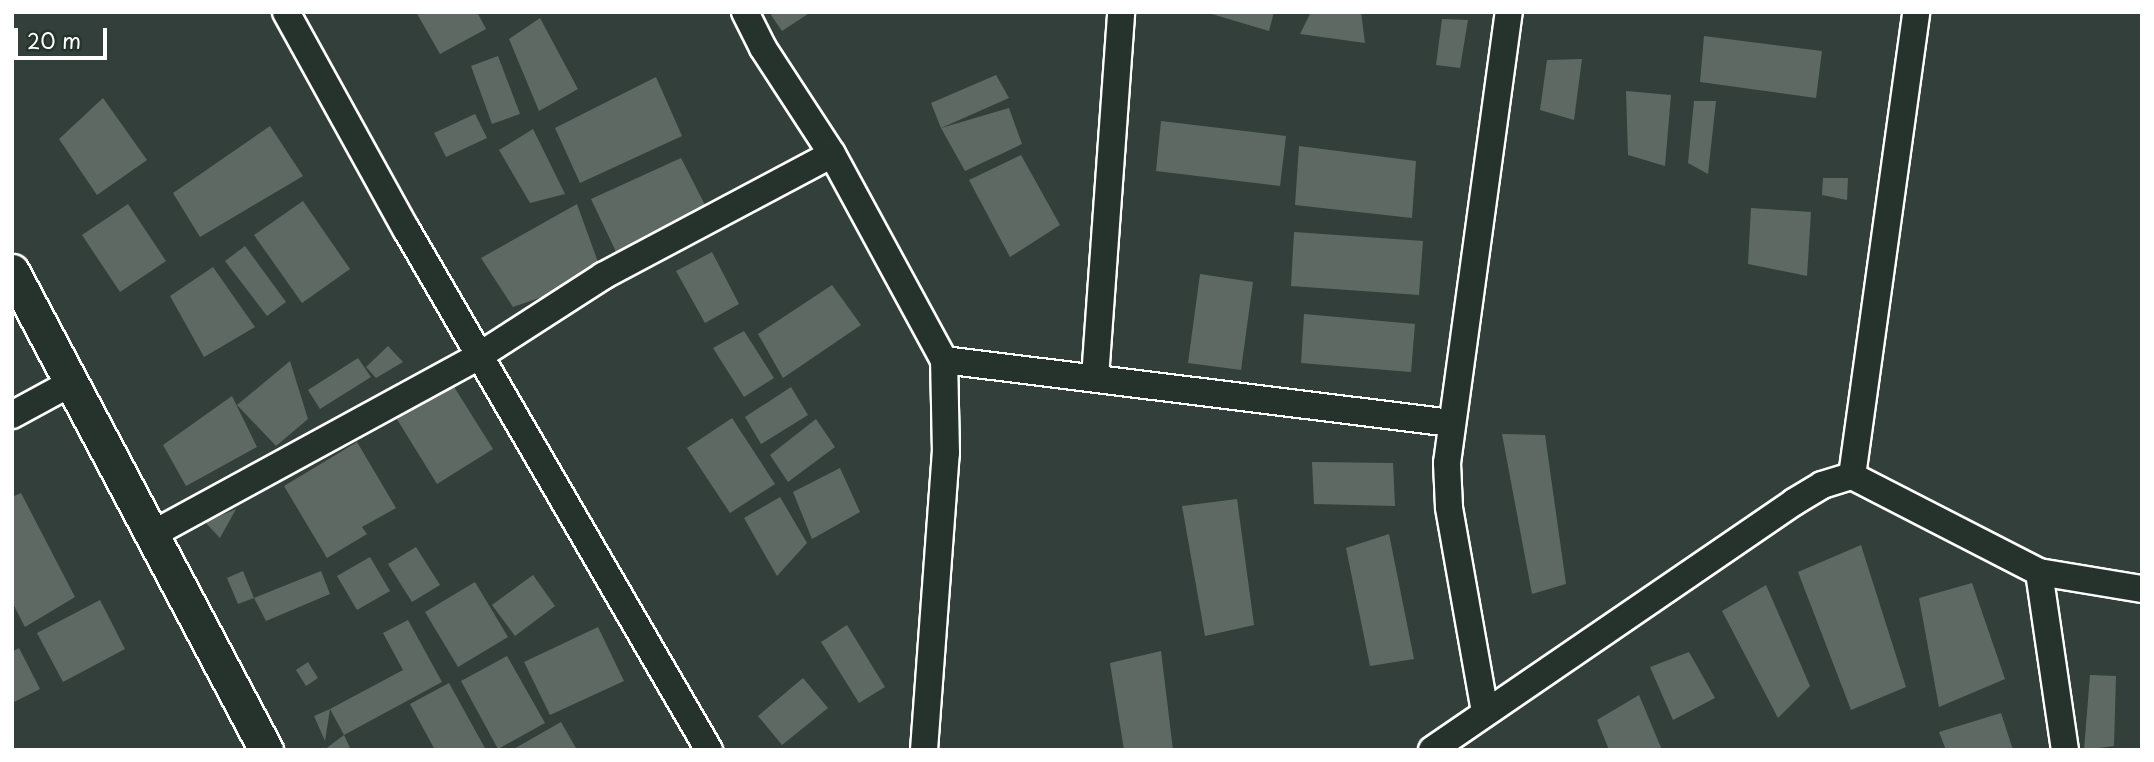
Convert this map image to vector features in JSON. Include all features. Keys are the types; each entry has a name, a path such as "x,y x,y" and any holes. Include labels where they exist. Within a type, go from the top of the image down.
{"street":[{"path":"286,12 479,356 709,750"},
{"path":"745,12 763,48 832,154 944,360 946,453 924,750"},
{"path":"1095,378 1121,12"},
{"path":"1485,712 1449,507 1447,463 1509,12"},
{"path":"1852,476 1916,12"},
{"path":"153,534 479,356 603,276 832,154"},
{"path":"12,271 69,384 153,534 266,750"},
{"path":"944,360 1451,423"},
{"path":"12,415 69,384"},
{"path":"1432,750 1794,502 1822,485 1852,476 2039,572 2142,589"},
{"path":"2039,572 2065,750"}],"building":[{"path":"416,12 477,12 486,29 440,54"},
{"path":"769,12 811,12 782,31"},
{"path":"1205,12 1274,12 1269,31"},
{"path":"1311,12 1361,12 1365,43 1300,34"},
{"path":"540,18 578,89 539,111 509,39"},
{"path":"1442,19 1468,20 1460,68 1436,65"},
{"path":"1704,36 1822,51 1816,98 1700,82"},
{"path":"498,56 520,114 492,124 471,66"},
{"path":"1582,59 1574,120 1540,110 1547,60"},
{"path":"996,75 1009,98 941,128 931,103"},
{"path":"656,77 682,136 580,183 555,128"},
{"path":"1626,91 1671,95 1665,166 1628,155"},
{"path":"103,98 147,160 97,195 59,139"},
{"path":"1694,101 1716,101 1708,174 1688,163"},
{"path":"1009,108 1022,144 965,171 941,128"},
{"path":"475,114 487,138 446,157 434,133"},
{"path":"1161,121 1286,136 1280,186 1156,171"},
{"path":"270,126 303,176 200,237 173,193"},
{"path":"533,129 565,194 530,203 499,150"},
{"path":"1299,146 1416,161 1412,218 1295,205"},
{"path":"1021,155 1060,225 1010,257 969,180"},
{"path":"681,158 705,205 617,254 591,199"},
{"path":"1823,178 1848,178 1847,200 1822,195"},
{"path":"303,201 350,269 302,303 254,235"},
{"path":"128,204 166,261 120,292 82,235"},
{"path":"577,204 603,276 513,307 481,258"},
{"path":"1751,208 1811,212 1807,276 1748,264"},
{"path":"1294,232 1423,241 1419,295 1291,286"},
{"path":"245,246 286,302 267,316 225,261"},
{"path":"712,252 739,304 705,323 676,271"},
{"path":"213,267 255,327 204,357 170,296"},
{"path":"1200,274 1253,282 1241,370 1188,363"},
{"path":"832,285 861,325 783,378 758,334"},
{"path":"1304,314 1415,324 1411,372 1301,363"},
{"path":"744,331 774,378 744,397 713,348"},
{"path":"388,346 403,362 376,378 366,367"},
{"path":"358,358 371,377 320,409 308,390"},
{"path":"290,361 308,419 276,446 237,405"},
{"path":"451,382 493,449 437,484 395,416"},
{"path":"791,387 808,415 761,444 745,417"},
{"path":"232,396 257,447 186,486 163,445"},
{"path":"732,418 775,484 730,513 687,448"},
{"path":"816,419 835,447 788,482 770,455"},
{"path":"1502,434 1545,435 1566,584 1532,594"},
{"path":"357,442 396,508 362,527 367,534 327,558 284,486"},
{"path":"1312,462 1393,463 1395,506 1314,504"},
{"path":"840,468 860,512 812,539 793,492"},
{"path":"21,493 75,597 25,627 12,602 12,497"},
{"path":"780,497 807,543 777,576 744,518"},
{"path":"1237,499 1254,625 1205,636 1182,506"},
{"path":"236,509 220,538 205,522"},
{"path":"1389,534 1414,659 1370,666 1346,548"},
{"path":"1861,545 1906,687 1851,710 1798,572"},
{"path":"416,547 440,585 412,602 388,564"},
{"path":"370,557 390,591 357,610 337,576"},
{"path":"243,571 254,598 238,604 227,578"},
{"path":"321,571 330,594 266,621 254,598"},
{"path":"533,575 555,606 515,636 492,605"},
{"path":"475,582 508,637 458,667 425,612"},
{"path":"1972,583 2005,679 1939,707 1919,598"},
{"path":"1766,585 1810,686 1778,718 1722,611"},
{"path":"100,600 125,649 63,682 37,633"},
{"path":"408,620 442,682 344,735 330,709 403,670 383,633"},
{"path":"847,625 885,687 859,703 821,642"},
{"path":"598,627 624,681 550,715 524,662"},
{"path":"19,648 40,689 12,703 12,652"},
{"path":"1161,651 1173,750 1124,750 1110,663"},
{"path":"1689,652 1715,698 1673,720 1650,667"},
{"path":"507,656 545,723 498,749 461,681"},
{"path":"308,662 318,678 306,686 296,670"},
{"path":"2090,675 2116,676 2114,746 2084,750"},
{"path":"803,678 828,708 782,745 758,716"},
{"path":"449,683 486,750 435,750 410,704"},
{"path":"1639,695 1662,750 1609,750 1597,720"},
{"path":"330,709 325,741 314,716"},
{"path":"2001,713 2013,750 1946,750 1939,732"},
{"path":"561,722 577,750 512,750"},
{"path":"344,735 351,750 324,750"}]}
